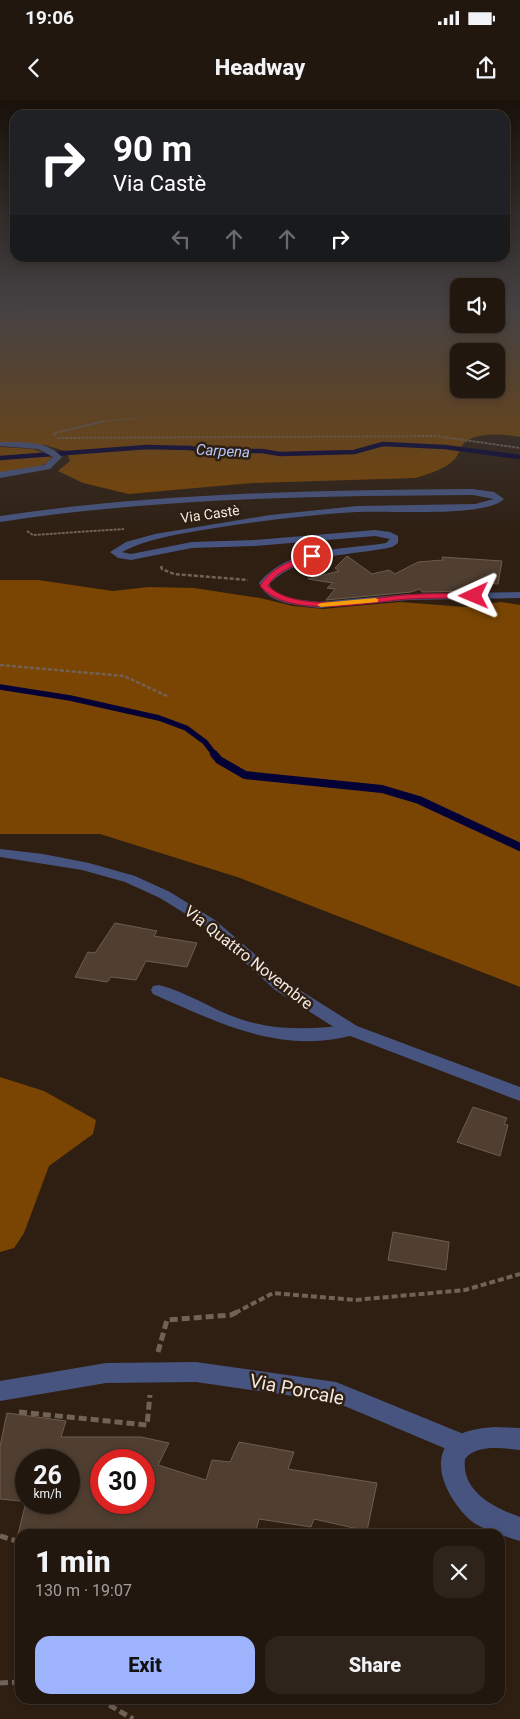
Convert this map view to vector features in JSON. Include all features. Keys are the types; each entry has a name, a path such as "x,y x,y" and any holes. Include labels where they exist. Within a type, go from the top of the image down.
{"street":[{"path":"0,444 28,445 56,455 47,467 0,475"},
{"name":"Via Castè","path":"0,519 72,509 219,496 473,492 491,494 500,499 492,504 475,507 344,510 217,525 145,539 124,546 115,552 120,556 131,557 192,545 255,543 350,534 381,533 395,538 393,543 389,545 343,550 297,561 279,570 264,583"},
{"path":"264,583 267,590 281,598 319,605 408,597 520,596"},
{"name":"Via Quattro Novembre","path":"0,853 43,858 84,866 130,879 165,895 210,923 281,986 351,1030 520,1094"},
{"path":"159,990 236,1024 266,1031 298,1035 325,1034 351,1030"},
{"name":"Via Porcale","path":"5,1401 106,1373 196,1372 336,1392 462,1445"},
{"path":"520,1439 488,1437 476,1439 462,1445 451,1464 461,1491 470,1503 485,1516 520,1529"}],"path":[{"path":"59,438 53,436 54,434 80,424 140,418"},
{"path":"28,445 59,438 436,436 490,446 520,448"},
{"path":"22,529 33,535 131,528"},
{"path":"163,550 159,559 162,569 167,572 264,583"},
{"path":"0,665 124,676 167,696"},
{"path":"5,1401 147,1425 152,1372 168,1320 231,1315 273,1293 355,1300 464,1290 520,1274"},
{"path":"0,1536 15,1541"},
{"path":"0,1683 15,1682"},
{"path":"108,1704 133,1719"}],"shaded area":[{"path":"0,385 450,385 450,398 505,398 505,385 520,385 520,437 485,435 471,439 465,442 451,463 437,471 416,478 252,483 129,494 83,483 58,471 70,461 66,451 44,445 0,442"},
{"path":"0,447 33,449 52,456 49,461 37,467 0,473"},
{"path":"0,580 38,580 113,591 148,587 194,588 260,598 293,606 323,609 400,602 465,607 501,602 520,605 520,987 240,878 100,834 0,834"},
{"path":"0,1077 44,1091 96,1120 93,1134 49,1166 24,1233 14,1248 0,1252"}],"building":[{"path":"347,556 372,574 389,570 395,574 418,562 443,560 442,557 502,561 498,584 484,583 485,591 422,592 420,589 411,592 326,600 335,589 327,588 333,583 308,579 339,571 335,568"},
{"path":"115,923 157,931 154,936 197,943 187,967 146,961 136,980 111,977 107,982 75,977 88,952 95,953"},
{"path":"473,1107 507,1118 504,1124 508,1125 500,1156 457,1142"},
{"path":"393,1232 449,1242 446,1270 388,1260"},
{"path":"7,1413 66,1421 61,1437 141,1437 169,1443 158,1465 206,1480 212,1460 230,1462 239,1442 294,1452 288,1469 377,1483 367,1529 358,1529 314,1519 311,1527 259,1519 256,1529 19,1529 23,1514 80,1514 80,1449 15,1449 15,1500 0,1499 0,1446"}],"waterway":[{"name":"Carpena","path":"0,458 147,447 190,448 207,451 262,451 280,454 354,452 383,444 445,447 520,457"},
{"path":"0,687 70,698 159,718 186,728 205,742 215,755"},
{"path":"214,754 219,760 245,775 382,789 419,800 520,847"}],"slow traffic":[{"path":"321,605 375,601"}],"route":[{"path":"312,556 279,570 268,578 264,586 267,590 281,598 319,605 338,605 408,597 474,596"}]}
